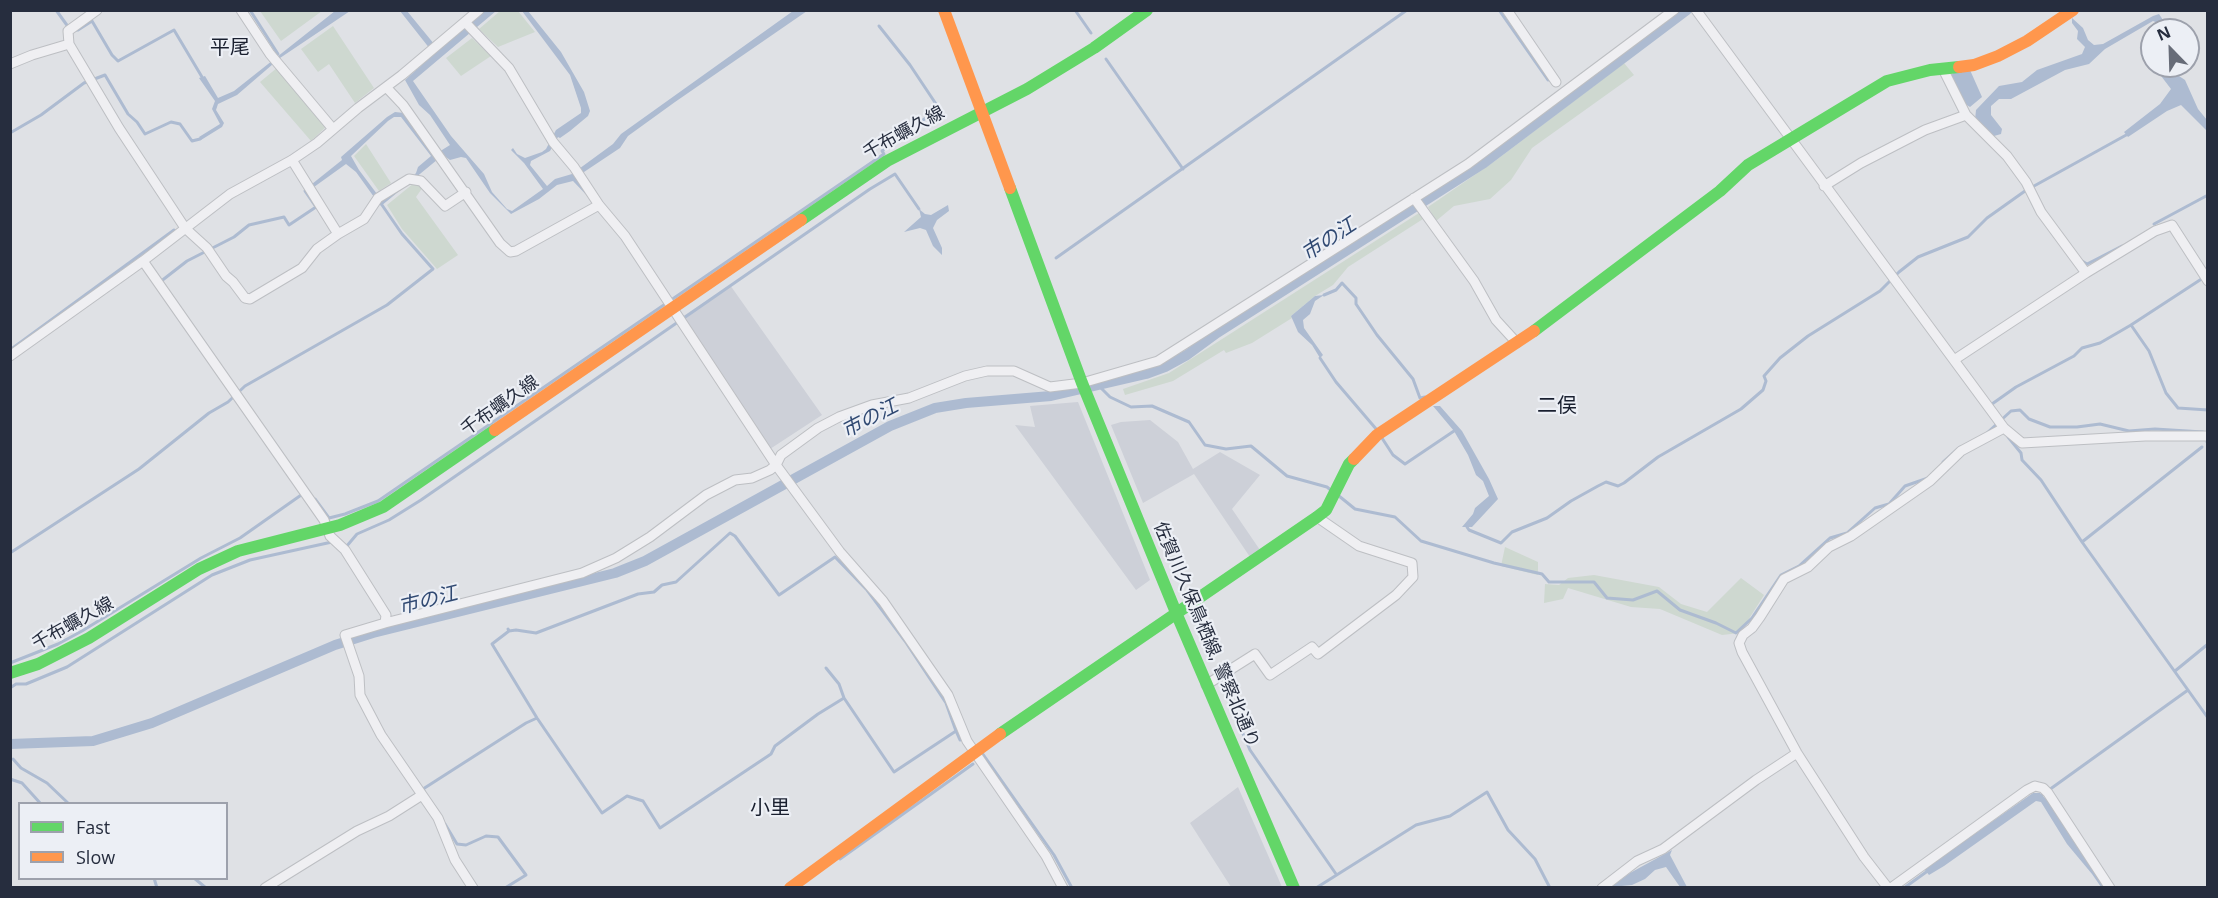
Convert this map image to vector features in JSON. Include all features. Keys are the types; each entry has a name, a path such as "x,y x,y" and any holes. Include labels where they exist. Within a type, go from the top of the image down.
{"street":[{"path":"97,10 70,29 69,44 119,128 185,228 209,251 245,298 250,299 302,268 317,249 364,219 378,198 412,179 421,180 445,206 466,192"},
{"path":"241,10 275,60 333,129"},
{"path":"10,356 143,261 230,194 292,160 429,53 479,10"},
{"path":"944,10 1082,382"},
{"name":"千布蠣久線","path":"10,673 38,664 89,638 199,569 238,551 326,528 383,507 673,311 887,161 1027,89 1147,10"},
{"path":"1507,10 1556,82"},
{"path":"473,888 455,860 438,818 371,717 360,694 360,676 345,635 582,573 616,558 650,537 706,495 735,480 752,478 776,465 781,455 818,428 839,417 872,405 909,398 965,376 987,371 1014,372 1050,387 1082,382 1158,361 1468,164 1674,10"},
{"path":"790,888 978,750 1317,517 1326,510 1336,494 1349,464 1380,433 1517,343 1720,191 1748,165 1887,81 1974,65 1998,56 2027,41 2073,10"},
{"path":"1699,14 2000,425 2022,443 2145,436 2208,436"},
{"path":"465,22 509,68 553,141 574,167 599,205 625,236 776,465 840,552 883,601 948,695 965,738 978,750 1046,856 1063,888"},
{"path":"10,64 69,44"},
{"path":"1943,69 1966,115 2007,156 2030,189 2041,212 2086,273"},
{"path":"386,87 403,105 500,243 510,252 516,251 599,205"},
{"path":"1824,186 1861,163 1925,130 1966,115"},
{"path":"292,160 338,234"},
{"path":"1414,198 1474,282 1496,320 1517,343"},
{"path":"1954,360 2086,273 2155,231 2172,225 2206,278"},
{"path":"143,261 324,520 330,536 343,549 386,615 385,623"},
{"name":"佐賀川久保鳥栖線, 警察北通り","path":"1082,382 1176,615 1294,888"},
{"path":"2000,425 1961,451 1930,481 1851,536 1828,547 1808,567 1784,579 1760,617 1743,635 1739,643 1797,753 1864,857 1890,888 2035,786 2045,791 2110,888"},
{"path":"1206,685 1255,654 1270,675 1312,647 1318,654 1396,595 1413,577 1412,563 1359,546 1317,517"},
{"path":"1602,888 1637,861 1663,849 1756,780 1797,753"},
{"path":"265,888 357,831 389,816 422,795"}],"shaded area":[{"path":"260,11 322,11 281,41"},
{"path":"500,11 518,11 535,32 498,47 479,29"},
{"path":"333,26 374,88 355,103 329,64 318,72 301,49"},
{"path":"472,38 491,56 461,76 446,58"},
{"path":"1624,63 1634,75 1532,148 1511,180 1490,199 1454,206 1436,221 1428,207 1495,161"},
{"path":"278,67 327,126 311,141 260,82"},
{"path":"366,144 391,183 379,191 354,156"},
{"path":"414,183 423,187 416,197 458,255 437,269 402,229 387,205"},
{"path":"1419,213 1423,219 1348,267 1333,285 1315,296 1291,316 1292,318 1252,343 1226,353 1224,350 1173,381 1125,395 1123,389 1169,373"},
{"path":"730,285 822,415 770,449 682,317"},
{"path":"1078,402 1150,580 1136,590 1015,425 1035,427 1030,406"},
{"path":"1150,420 1178,442 1193,469 1220,452 1260,475 1232,509 1260,550 1250,557 1194,474 1143,503 1111,425"},
{"path":"1505,547 1538,562 1538,575 1501,566"},
{"path":"1594,575 1659,587 1681,604 1707,612 1741,578 1764,595 1740,633 1722,635 1660,609 1631,607 1568,588 1563,599 1544,603 1545,584 1559,585 1568,578"},
{"path":"1238,787 1282,887 1231,887 1190,823"}],"water":[{"path":"335,11 350,11 280,58 237,95 218,104 216,110 224,123 222,127 201,140 199,137 220,124 212,109 215,101 199,78 205,76 218,98 234,91"},
{"path":"400,11 407,11 439,50 484,11 496,11 413,81 451,136 484,174 492,192 507,209 512,211 543,189 524,163 511,150 513,148 517,154 525,158 542,152 556,130 581,113 570,75 522,11 528,11 561,52 584,92 590,111 588,116 570,131 558,137 550,151 531,161 530,165 547,186 555,179 572,174 613,144 621,134 793,11 807,11 675,102 628,136 620,148 578,176 593,202 573,181 557,185 539,199 511,214 490,193 466,158 450,160 443,155 381,206 379,203 404,186 416,173 418,167 431,156 401,117 394,117 388,121 351,156 377,194 374,197 356,172 346,164 314,187 312,184 395,112 404,113 434,155 450,145 430,115 419,105 405,80 434,54"},
{"path":"2159,14 2162,18 2149,18"},
{"path":"2072,18 2083,28 2088,40 2094,45 2103,44 2140,23 2140,29 2105,49 2089,64 2065,70 2011,99 1999,99 1991,106 1991,115 2002,129 2001,134 1994,136 1975,120 1976,110 1999,86 2022,82 2037,70 2082,54 2085,47 2077,39 2078,31 2072,23"},
{"path":"1970,70 1982,97 1970,107 1965,104 1951,75 1956,71"},
{"path":"2163,78 2185,80 2198,109 2207,120 2207,131 2181,105 2167,111 2128,137 2124,132 2160,104 2171,89"},
{"path":"948,205 949,211 937,220 933,228 942,248 942,255 933,246 926,230 920,228 904,232 921,217 919,209 931,215"},
{"path":"1324,295 1315,301 1310,314 1303,320 1304,328 1323,355 1320,358 1312,345 1298,332 1291,316 1315,296"},
{"path":"1433,406 1440,406 1462,431 1498,499 1472,527 1462,527 1475,508 1489,496 1483,481 1476,475 1454,431"},
{"path":"2033,793 2040,793 2050,803 2106,887 2101,887 2067,844 2041,802 2036,801 1944,866 1929,875 1924,869"},
{"path":"1672,850 1670,855 1687,887 1680,887 1666,867 1655,870 1645,879 1632,885 1611,887 1630,873"}],"waterway":[{"path":"56,10 69,28"},
{"path":"250,10 278,54"},
{"path":"1075,10 1091,33"},
{"path":"1056,258 1407,10"},
{"path":"1499,10 1548,80"},
{"name":"市の江","path":"10,744 93,741 152,723 335,645 373,633 615,573 645,561 890,426 935,408 1051,396 1146,374 1165,367 1484,163 1687,10"},
{"path":"75,30 92,21 118,61 174,30 202,77"},
{"path":"879,26 910,65 944,116"},
{"path":"1106,59 1183,169"},
{"path":"10,133 41,115 84,83 105,75 128,114 145,134 171,122 180,124 192,141 200,139"},
{"path":"315,499 329,518 378,501 884,154 882,151 939,108"},
{"path":"1467,527 1469,530 1501,543 1512,532 1547,518 1571,501 1606,482 1618,486 1624,483 1658,457 1741,409 1763,390 1766,381 1764,376 1780,358 1808,336 1880,291 1918,257 1968,237 1987,218 2025,191 2128,134"},
{"path":"346,547 357,534 389,520 421,500 870,189 895,174 919,209"},
{"path":"160,282 187,261 234,237 249,225 284,217 289,225 316,207 305,191"},
{"path":"2154,224 2208,195"},
{"path":"10,553 139,469 209,413 228,402 245,386 387,305 433,269 402,234 382,205"},
{"path":"10,350 174,230"},
{"path":"2082,261 2087,264 2122,246"},
{"path":"1992,404 2016,387 2074,356 2082,348 2100,343 2131,325 2203,278"},
{"path":"1324,295 1336,290 1342,283 1356,298 1356,304 1377,335 1413,379 1420,398 1425,397"},
{"path":"2131,325 2149,351 2166,393 2178,408 2208,410"},
{"path":"1320,358 1336,382 1377,430"},
{"path":"1099,386 1110,397 1131,407 1152,406 1189,422 1205,445 1226,449 1251,446 1287,476 1327,487 1333,492"},
{"path":"1987,433 2011,411 2020,410 2029,419 2050,427 2100,424 2129,431 2155,429 2203,432"},
{"path":"1380,435 1393,455 1405,464 1454,431"},
{"path":"2008,437 2021,453 2022,460 2041,480 2082,542 2208,718"},
{"path":"1943,462 1960,447"},
{"path":"2082,542 2202,447"},
{"path":"1339,496 1355,509 1395,517 1421,541 1494,563 1542,574 1549,582 1594,582 1607,598 1633,600 1657,591 1680,610 1736,633 1752,618 1781,575 1799,566 1830,538 1847,533 1875,508 1889,504 1905,486 1928,478"},
{"path":"10,663 58,644 82,631 201,558 240,538 304,493"},
{"path":"508,629 509,631 536,633 638,594 654,592 662,585 676,582 730,533 735,536 779,595 835,557 867,590 905,641 946,703 960,740 963,739"},
{"path":"10,688 67,667 212,575 250,560 332,542"},
{"path":"509,631 492,644 537,718 602,813 627,796 643,801 660,828 771,754 775,746 844,698"},
{"path":"2175,671 2208,644"},
{"path":"826,668 839,684 844,698 894,772 956,731"},
{"path":"2042,795 2188,690"},
{"path":"424,791 423,789 537,718"},
{"path":"1238,722 1250,750 1336,874"},
{"path":"980,750 1054,855 1072,888"},
{"path":"13,759 21,768 47,783 67,802"},
{"path":"840,859 973,764"},
{"path":"10,779 22,783 39,802"},
{"path":"1316,888 1416,825 1450,816 1487,792 1508,830 1535,859 1550,888"},
{"path":"445,824 457,844 466,845 486,836 498,837 526,875 505,888"},
{"path":"1904,888 1929,870"},
{"path":"155,880 157,888"},
{"path":"196,880 206,888"}],"traffic: fast":[{"path":"801,220 887,161 1027,89 1094,48 1147,10"},
{"path":"1534,331 1720,191 1748,165 1887,81 1930,70 1959,67"},
{"path":"1010,188 1082,383 1177,615 1294,888"},
{"path":"10,673 38,664 89,638 199,569 238,551 340,525 383,507 495,430"},
{"path":"1000,734 1317,517 1326,510 1349,464 1354,459"}],"traffic: slow":[{"path":"944,10 1010,188"},
{"path":"1959,67 1974,65 1998,56 2027,41 2073,10"},
{"path":"495,430 801,220"},
{"path":"1354,459 1377,435 1534,331"},
{"path":"790,888 1000,734"}],"district":[{"name":"平尾","path":"230,48"},
{"name":"二俣","path":"1557,406"},
{"name":"小里","path":"770,808"}]}
